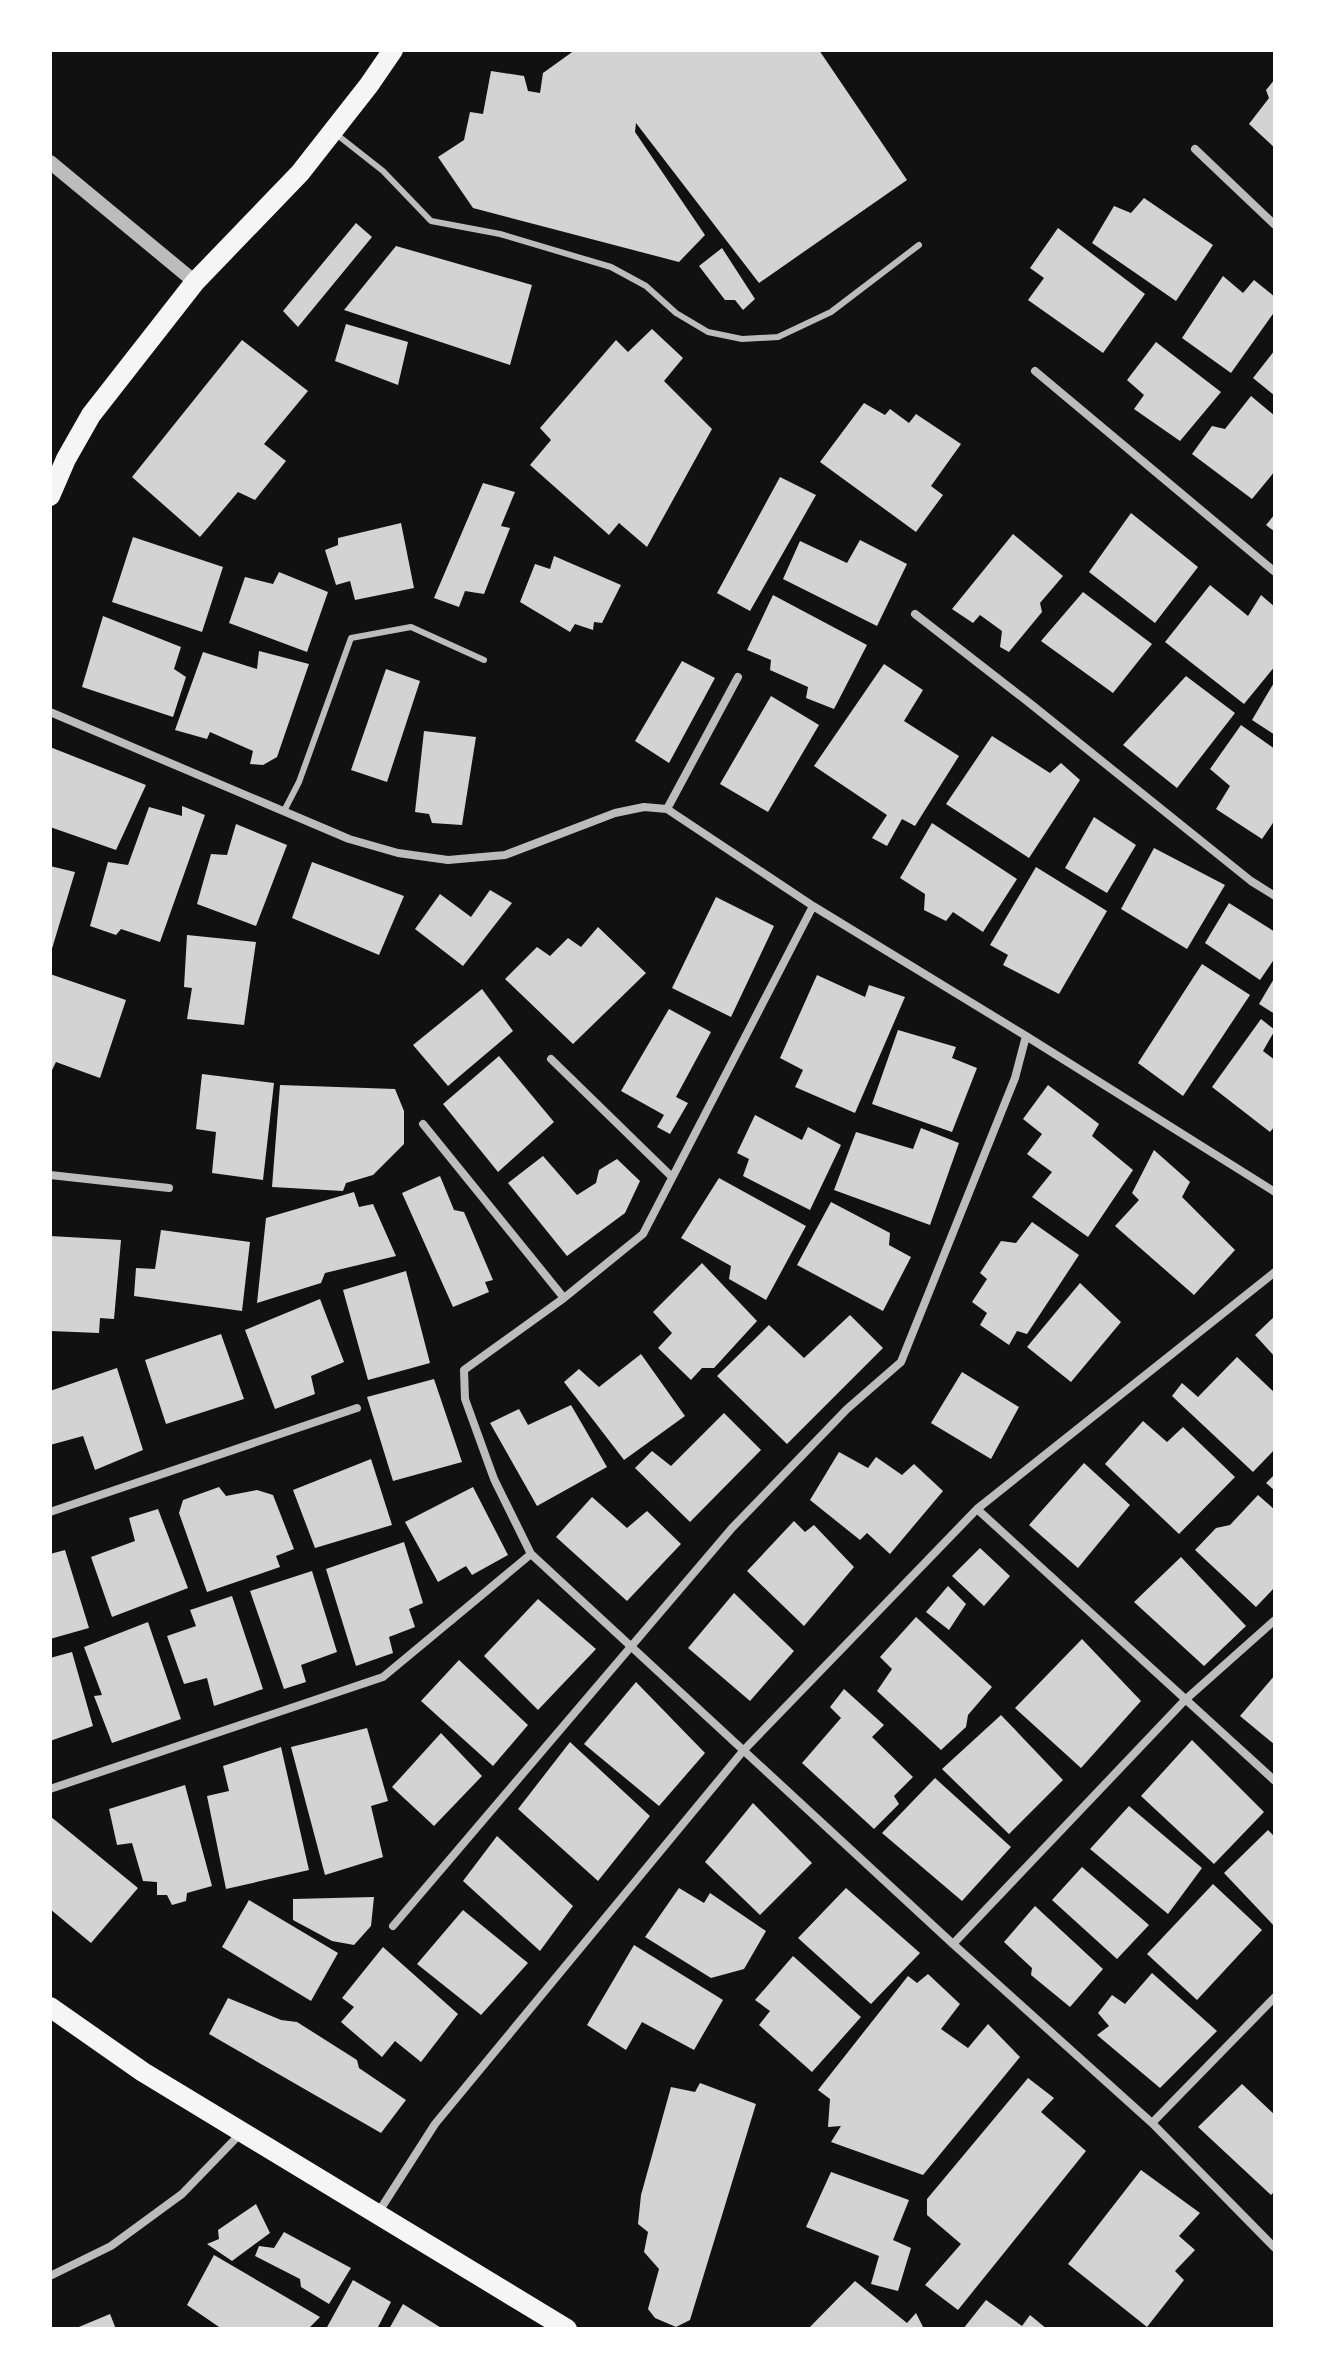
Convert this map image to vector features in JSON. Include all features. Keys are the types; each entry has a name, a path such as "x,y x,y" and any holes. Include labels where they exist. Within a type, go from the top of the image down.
{"main road":[{"path":"50,496 66,459 91,415 195,282 300,173 393,50"},
{"path":"50,2007 143,2072 567,2329"}],"street":[{"path":"1195,149 1275,225"},
{"path":"50,162 195,282"},
{"path":"1035,371 1275,572"},
{"path":"915,614 1251,881 1275,896"},
{"path":"667,809 738,677"},
{"path":"50,712 349,839 398,853 448,860 505,855 615,813 644,807 667,809 813,906 1275,1192"},
{"path":"813,906 643,1234 564,1298 464,1370 465,1399 494,1479 531,1554 953,1944 1152,2123 1275,2248"},
{"path":"393,1926 732,1528 847,1409 901,1362 1015,1078 1026,1036"},
{"path":"551,1059 672,1177"},
{"path":"423,1124 564,1298"},
{"path":"50,1175 169,1188"},
{"path":"377,2215 435,2124 743,1751 977,1509 1275,1272"},
{"path":"50,1512 357,1408"},
{"path":"977,1509 1275,1781"},
{"path":"50,1789 383,1677 531,1554"},
{"path":"953,1944 1185,1700 1275,1620"},
{"path":"1152,2123 1275,1997"},
{"path":"50,2276 111,2246 182,2194 242,2132"}],"lane":[{"path":"333,132 383,171 431,221 500,234 611,267 646,286 676,313 708,332 742,339 778,337 831,312 919,245"},
{"path":"284,811 299,782 351,638 411,627 484,660"}],"building":[{"path":"575,50 819,50 907,180 759,283 636,123 635,132 705,235 679,262 473,208 438,157 464,140 470,112 483,114 491,71 524,76 528,91 540,93 543,73"},
{"path":"1275,79 1275,148 1249,124 1269,98 1266,90"},
{"path":"1144,198 1213,245 1176,301 1092,243 1114,206 1131,213"},
{"path":"356,223 372,237 298,327 283,311"},
{"path":"1058,228 1145,294 1103,353 1028,300 1044,278 1030,268"},
{"path":"396,246 532,285 510,365 344,310"},
{"path":"722,248 755,299 743,310 735,300 725,300 699,266"},
{"path":"1223,276 1243,293 1254,280 1275,297 1275,311 1231,373 1182,338"},
{"path":"346,324 408,342 398,385 335,361"},
{"path":"652,329 683,358 664,381 712,429 647,547 619,523 609,535 530,465 551,440 540,428 616,340 628,352"},
{"path":"242,340 308,391 264,444 286,461 255,500 238,492 200,537 132,477"},
{"path":"1156,342 1221,392 1180,441 1134,409 1144,395 1127,380"},
{"path":"1275,350 1275,396 1253,378"},
{"path":"1251,396 1275,416 1275,471 1252,499 1192,454 1212,426 1225,429"},
{"path":"864,403 885,415 890,409 909,423 916,414 961,444 931,486 943,495 916,532 820,462"},
{"path":"780,477 816,495 750,611 717,593"},
{"path":"483,483 515,492 501,526 510,528 484,594 465,591 459,607 434,598"},
{"path":"1131,513 1198,567 1155,623 1089,572"},
{"path":"1275,514 1275,532 1266,525"},
{"path":"401,523 414,588 355,600 350,581 336,585 325,550 338,545 338,538"},
{"path":"1013,534 1063,576 1040,603 1042,612 1009,652 1000,647 1002,631 980,615 973,623 952,609"},
{"path":"133,537 223,567 202,632 112,602"},
{"path":"860,540 907,564 877,626 783,579 800,541 847,563"},
{"path":"554,556 621,585 602,623 594,622 593,630 575,624 570,632 520,602 535,564 550,569"},
{"path":"279,572 328,592 307,652 229,623 245,577 273,584"},
{"path":"1210,585 1248,616 1261,595 1275,607 1275,666 1244,704 1165,642"},
{"path":"1083,592 1152,644 1113,693 1041,641"},
{"path":"773,595 867,645 834,709 806,698 808,687 770,670 771,660 747,650"},
{"path":"103,616 181,647 174,669 186,677 173,717 82,687"},
{"path":"259,651 309,664 277,757 263,765 250,764 253,751 210,732 207,739 175,730 203,652 257,669"},
{"path":"682,661 715,678 669,763 635,741"},
{"path":"884,664 923,690 904,721 959,756 915,826 902,819 887,846 872,838 887,815 814,766"},
{"path":"386,669 420,681 387,782 351,770"},
{"path":"1186,676 1235,713 1177,788 1123,745"},
{"path":"1275,681 1275,735 1252,720"},
{"path":"771,696 819,725 768,812 720,784"},
{"path":"1241,725 1275,749 1275,820 1262,839 1216,809 1230,786 1210,769"},
{"path":"424,731 476,737 462,825 432,823 429,814 415,812"},
{"path":"992,736 1050,773 1061,763 1080,780 1029,858 946,804"},
{"path":"50,747 146,785 116,850 50,827"},
{"path":"182,806 205,815 160,942 121,929 116,935 90,926 108,862 128,865 149,807 182,816"},
{"path":"1094,817 1136,845 1107,893 1065,868"},
{"path":"932,823 1017,879 983,932 953,912 946,921 924,910 925,894 900,878"},
{"path":"236,824 287,845 256,926 197,904 211,854 227,855"},
{"path":"1154,848 1225,885 1187,949 1121,909"},
{"path":"312,862 404,896 379,955 292,918"},
{"path":"50,866 75,872 51,952 50,952"},
{"path":"1036,867 1107,911 1059,994 1003,965 1008,955 990,945"},
{"path":"490,890 512,903 463,966 415,929 440,894 471,917"},
{"path":"716,897 774,926 731,1017 672,988"},
{"path":"1229,903 1275,932 1275,958 1260,980 1205,943"},
{"path":"598,927 646,973 573,1044 505,979 537,947 550,956 568,938 581,947"},
{"path":"187,935 256,942 244,1025 187,1019 192,988 184,987"},
{"path":"1202,964 1250,995 1183,1096 1138,1063"},
{"path":"50,974 126,1000 100,1078 56,1062 50,1074"},
{"path":"817,975 865,997 869,985 905,997 855,1113 795,1087 803,1070 780,1058"},
{"path":"1275,977 1275,1014 1259,1004"},
{"path":"482,989 513,1031 448,1086 413,1045"},
{"path":"669,1009 711,1032 676,1097 688,1103 670,1134 657,1127 664,1115 621,1091"},
{"path":"1261,1019 1275,1030 1263,1051 1275,1060 1275,1126 1270,1132 1212,1087"},
{"path":"898,1030 956,1047 952,1058 977,1068 952,1132 872,1104"},
{"path":"499,1056 554,1122 498,1172 443,1104"},
{"path":"202,1074 274,1083 263,1180 212,1173 216,1132 196,1129"},
{"path":"280,1085 395,1089 404,1111 404,1144 373,1175 346,1183 343,1191 272,1187"},
{"path":"1048,1085 1099,1124 1092,1136 1133,1170 1088,1237 1032,1197 1052,1172 1027,1154 1042,1134 1023,1119"},
{"path":"755,1115 802,1140 808,1127 841,1145 810,1210 743,1176 749,1159 737,1153"},
{"path":"921,1128 959,1143 930,1225 834,1190 856,1132 913,1149"},
{"path":"1154,1150 1190,1182 1182,1197 1235,1250 1194,1295 1115,1226 1139,1200 1132,1193"},
{"path":"543,1156 577,1195 596,1183 599,1170 617,1159 640,1181 625,1213 567,1256 508,1183"},
{"path":"440,1176 454,1210 464,1212 493,1280 485,1282 489,1292 453,1307 402,1193"},
{"path":"719,1178 806,1226 766,1300 729,1279 731,1266 681,1238"},
{"path":"354,1192 359,1207 373,1204 396,1256 325,1273 321,1283 257,1303 266,1218"},
{"path":"831,1202 890,1233 889,1245 911,1257 883,1311 797,1265"},
{"path":"1032,1222 1079,1255 1027,1334 1017,1331 1009,1345 980,1325 987,1313 972,1302 987,1279 980,1273 1001,1241 1016,1243"},
{"path":"161,1230 250,1242 242,1311 134,1296 136,1268 155,1269"},
{"path":"50,1236 121,1240 114,1319 100,1318 99,1333 50,1331"},
{"path":"702,1263 757,1321 714,1368 702,1368 691,1380 658,1348 672,1333 653,1312"},
{"path":"406,1271 430,1363 368,1380 343,1290"},
{"path":"1080,1283 1121,1322 1071,1382 1027,1347"},
{"path":"320,1299 344,1362 311,1376 315,1394 275,1409 245,1330"},
{"path":"850,1315 883,1348 787,1444 717,1376 769,1325 804,1358"},
{"path":"1275,1316 1275,1357 1255,1335"},
{"path":"221,1334 244,1399 166,1424 145,1360"},
{"path":"641,1354 685,1416 624,1460 564,1382 579,1369 599,1387"},
{"path":"1237,1357 1275,1393 1275,1449 1253,1472 1172,1396 1182,1383 1198,1397"},
{"path":"117,1368 143,1450 95,1470 83,1436 50,1445 50,1391"},
{"path":"962,1372 1019,1407 991,1459 931,1423"},
{"path":"434,1379 462,1462 393,1481 367,1397"},
{"path":"571,1405 607,1467 537,1506 490,1423 519,1409 528,1425"},
{"path":"724,1413 761,1450 690,1522 635,1468 652,1451 671,1466"},
{"path":"1143,1421 1167,1442 1183,1427 1235,1477 1179,1534 1105,1464"},
{"path":"839,1452 868,1468 876,1457 902,1475 914,1464 943,1491 890,1554 867,1533 860,1540 810,1500"},
{"path":"371,1459 392,1525 315,1548 293,1490"},
{"path":"1084,1463 1130,1505 1078,1568 1029,1525"},
{"path":"1275,1474 1275,1491 1266,1483"},
{"path":"219,1487 226,1496 257,1490 273,1495 294,1549 276,1556 280,1567 207,1592 179,1513 183,1500"},
{"path":"473,1487 508,1555 472,1575 466,1566 438,1582 405,1522"},
{"path":"1258,1495 1275,1510 1275,1587 1256,1607 1195,1550 1216,1528 1230,1525"},
{"path":"592,1497 627,1528 647,1511 681,1544 627,1601 556,1537"},
{"path":"158,1509 188,1588 112,1617 91,1557 135,1541 129,1518"},
{"path":"794,1521 805,1532 814,1525 854,1567 804,1626 747,1571"},
{"path":"404,1542 423,1603 409,1609 415,1627 389,1637 393,1653 356,1666 326,1569"},
{"path":"980,1548 1010,1576 984,1606 952,1576"},
{"path":"65,1550 89,1628 50,1639 50,1554"},
{"path":"1181,1557 1246,1626 1204,1666 1134,1602"},
{"path":"312,1571 337,1652 301,1665 306,1682 284,1689 250,1591"},
{"path":"948,1586 966,1604 949,1630 926,1612"},
{"path":"734,1593 794,1651 750,1701 688,1648"},
{"path":"232,1596 263,1689 214,1706 207,1678 184,1684 167,1636 196,1626 190,1610"},
{"path":"538,1599 596,1649 538,1710 484,1656"},
{"path":"916,1617 992,1687 968,1715 966,1727 941,1750 877,1691 892,1669 880,1657"},
{"path":"148,1622 181,1719 112,1743 94,1696 102,1695 84,1647"},
{"path":"1082,1639 1141,1701 1081,1768 1015,1708"},
{"path":"72,1652 93,1726 50,1741 50,1658"},
{"path":"459,1660 528,1725 493,1766 421,1701"},
{"path":"1275,1675 1275,1745 1240,1716"},
{"path":"636,1682 705,1753 659,1806 584,1744"},
{"path":"844,1689 884,1725 872,1737 913,1777 894,1796 899,1804 874,1829 802,1763 841,1718 830,1707"},
{"path":"1001,1715 1063,1780 1009,1834 942,1769"},
{"path":"367,1728 388,1801 371,1806 383,1857 325,1875 291,1747"},
{"path":"441,1733 482,1776 434,1826 392,1787"},
{"path":"1192,1740 1264,1812 1214,1864 1141,1796"},
{"path":"570,1742 650,1816 598,1881 518,1809"},
{"path":"281,1747 309,1870 226,1889 207,1796 229,1791 223,1766"},
{"path":"935,1778 1011,1847 962,1901 882,1833"},
{"path":"185,1785 212,1886 187,1893 186,1901 172,1905 167,1895 157,1895 157,1882 143,1881 132,1843 117,1845 109,1809"},
{"path":"753,1803 812,1863 760,1915 705,1862"},
{"path":"1129,1806 1202,1868 1168,1914 1090,1849"},
{"path":"50,1816 138,1888 91,1943 50,1909"},
{"path":"1268,1830 1275,1837 1275,1927 1224,1873"},
{"path":"497,1836 573,1906 540,1951 463,1881"},
{"path":"1082,1867 1149,1925 1117,1959 1052,1900"},
{"path":"1213,1884 1262,1930 1197,2000 1147,1954"},
{"path":"679,1888 704,1903 710,1893 766,1931 744,1969 711,1978 645,1937"},
{"path":"846,1888 920,1953 871,2004 798,1938"},
{"path":"374,1897 371,1926 354,1945 332,1941 293,1920 293,1899"},
{"path":"249,1900 338,1953 311,2001 222,1947"},
{"path":"1035,1906 1103,1969 1070,2007 1031,1975 1032,1968 1004,1942"},
{"path":"463,1910 528,1963 481,2015 417,1964"},
{"path":"634,1945 723,2000 694,2050 642,2022 626,2050 587,2025"},
{"path":"383,1947 458,2014 421,2062 395,2041 382,2057 341,2022 354,2007 342,1998"},
{"path":"793,1956 861,2017 812,2072 759,2025 770,2011 755,2000"},
{"path":"1152,1973 1217,2031 1160,2088 1097,2035 1109,2026 1098,2013 1112,1995 1125,2004"},
{"path":"928,1974 960,2004 941,2029 968,2048 988,2024 1020,2057 923,2175 831,2142 841,2126 828,2127 830,2099 818,2090 908,1976 917,1983"},
{"path":"228,1998 281,2020 297,2022 357,2060 359,2068 406,2100 381,2133 209,2034"},
{"path":"1028,2078 1054,2098 1041,2112 1086,2151 958,2310 925,2285 961,2244 927,2215 927,2199"},
{"path":"700,2083 756,2104 690,2320 676,2327 655,2318 648,2309 659,2269 644,2252 648,2232 638,2224 641,2195 671,2087 695,2092"},
{"path":"1242,2084 1275,2115 1275,2191 1271,2195 1198,2127"},
{"path":"1141,2170 1200,2213 1179,2236 1195,2250 1175,2271 1184,2280 1147,2327 1068,2264"},
{"path":"831,2172 909,2200 893,2240 911,2248 898,2291 871,2284 879,2256 806,2227"},
{"path":"256,2204 270,2233 232,2261 207,2244 219,2239 218,2230"},
{"path":"284,2232 351,2268 329,2304 301,2287 300,2279 255,2256 259,2246 274,2248"},
{"path":"214,2255 320,2317 308,2329 222,2329 187,2305"},
{"path":"353,2280 391,2302 377,2329 326,2329"},
{"path":"855,2281 907,2323 916,2313 924,2329 808,2329"},
{"path":"986,2300 1022,2326 1030,2315 1047,2329 963,2329"},
{"path":"403,2304 443,2329 389,2329"},
{"path":"110,2314 116,2329 74,2329"}]}
